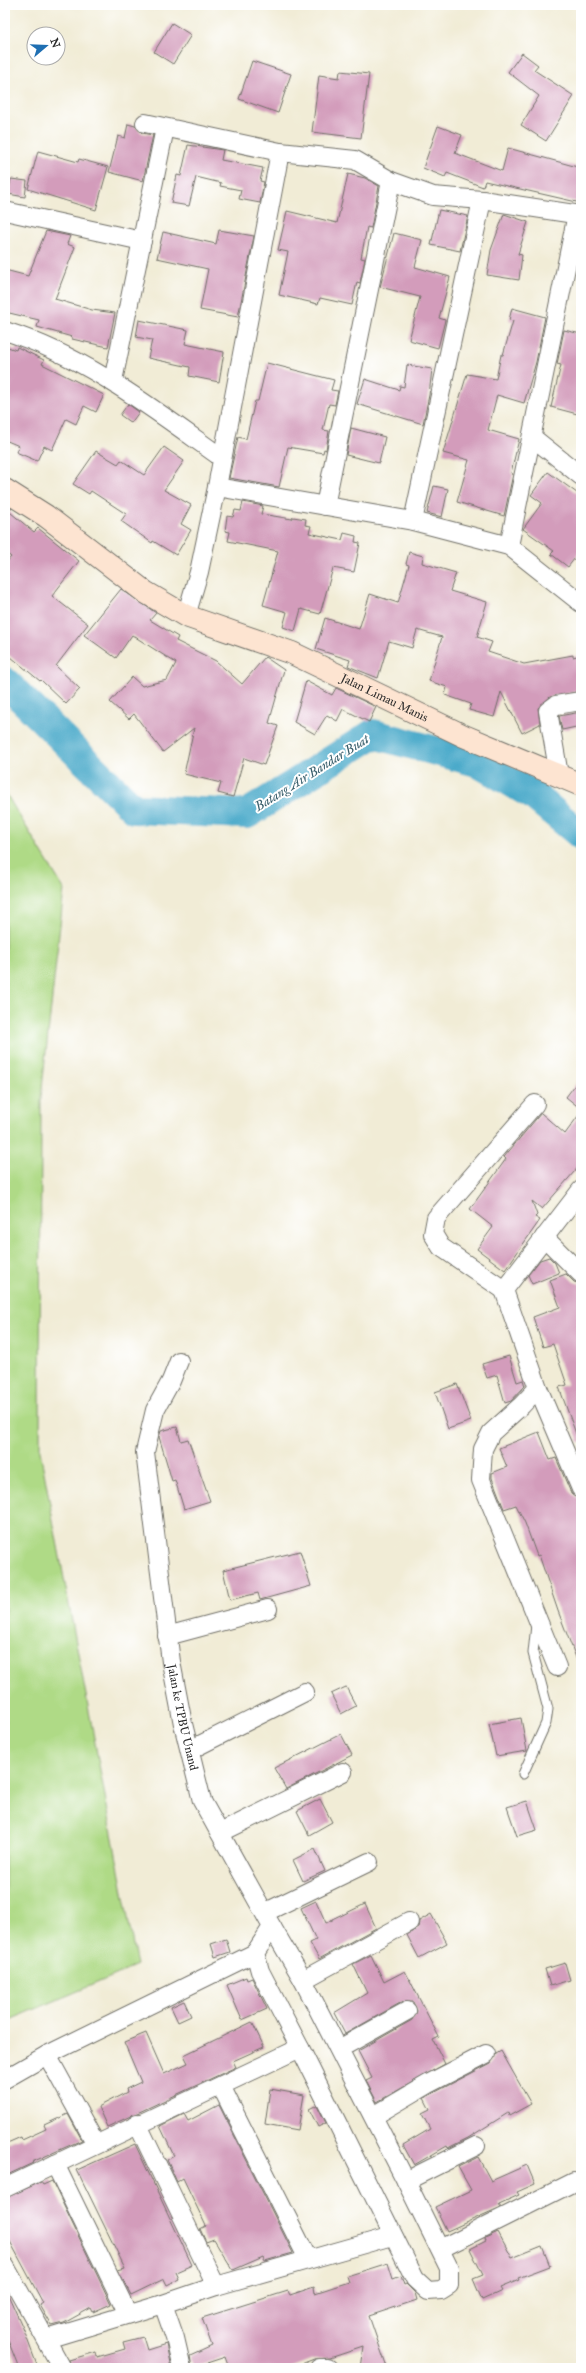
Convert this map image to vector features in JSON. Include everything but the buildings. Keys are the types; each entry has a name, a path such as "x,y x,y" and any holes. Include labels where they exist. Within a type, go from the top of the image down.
{"street":[{"path":"145,123 280,152 355,160 392,181 433,196 482,200 579,214 509,546"},
{"path":"113,381 165,128"},
{"path":"186,616 200,572 280,152"},
{"path":"325,506 392,181"},
{"path":"414,521 482,200"},
{"path":"5,211 142,241"},
{"path":"5,331 72,358 113,381 222,458"},
{"path":"532,437 581,476"},
{"path":"216,487 414,521 509,546 581,603"},
{"name":"Jalan Limau Manis","path":"5,490 46,516 145,592 186,616 292,652 396,701 464,736 581,785"},
{"path":"559,775 548,711 556,705 581,701"},
{"path":"535,1104 436,1218 433,1234 441,1247 504,1290 538,1388 581,1489"},
{"path":"504,1290 581,1190"},
{"path":"544,1237 581,1274"},
{"name":"Jalan ke TPBU Unand","path":"178,1361 172,1381 155,1410 145,1452 167,1636 202,1801 303,1980 374,2116 449,2268 449,2285 441,2290 428,2291 415,2279 392,2236"},
{"path":"538,1388 522,1405 491,1433 483,1449 481,1480 537,1621 557,1667"},
{"path":"167,1636 268,1610"},
{"path":"190,1750 305,1692"},
{"path":"220,1833 343,1772"},
{"path":"47,2338 163,2304 216,2286 392,2236 300,2048 260,1971 255,1954 269,1920 369,1862"},
{"path":"303,1980 409,1922"},
{"path":"5,2079 47,2055 255,1954"},
{"path":"339,2049 407,2011"},
{"path":"5,2188 137,2123 221,2086 300,2048"},
{"path":"374,2116 428,2084 486,2054"},
{"path":"47,2055 96,2144"},
{"path":"221,2086 308,2259"},
{"path":"137,2123 216,2286"},
{"path":"406,2181 476,2146"},
{"path":"55,2164 128,2314"},
{"path":"440,2249 574,2182"},
{"path":"5,2266 47,2338 62,2368"},
{"path":"163,2304 175,2338 182,2368"},
{"path":"319,2368 328,2368"}],"lane":[{"path":"523,1774 546,1723 548,1709 533,1653 537,1621"}],"green space":[{"path":"5,792 64,889 41,1097 40,1451 137,1966 5,2022"}],"waterway":[{"name":"Batang Air Bandar Buat","path":"5,682 134,809 247,814 373,734 477,762 533,795 581,835"}]}
